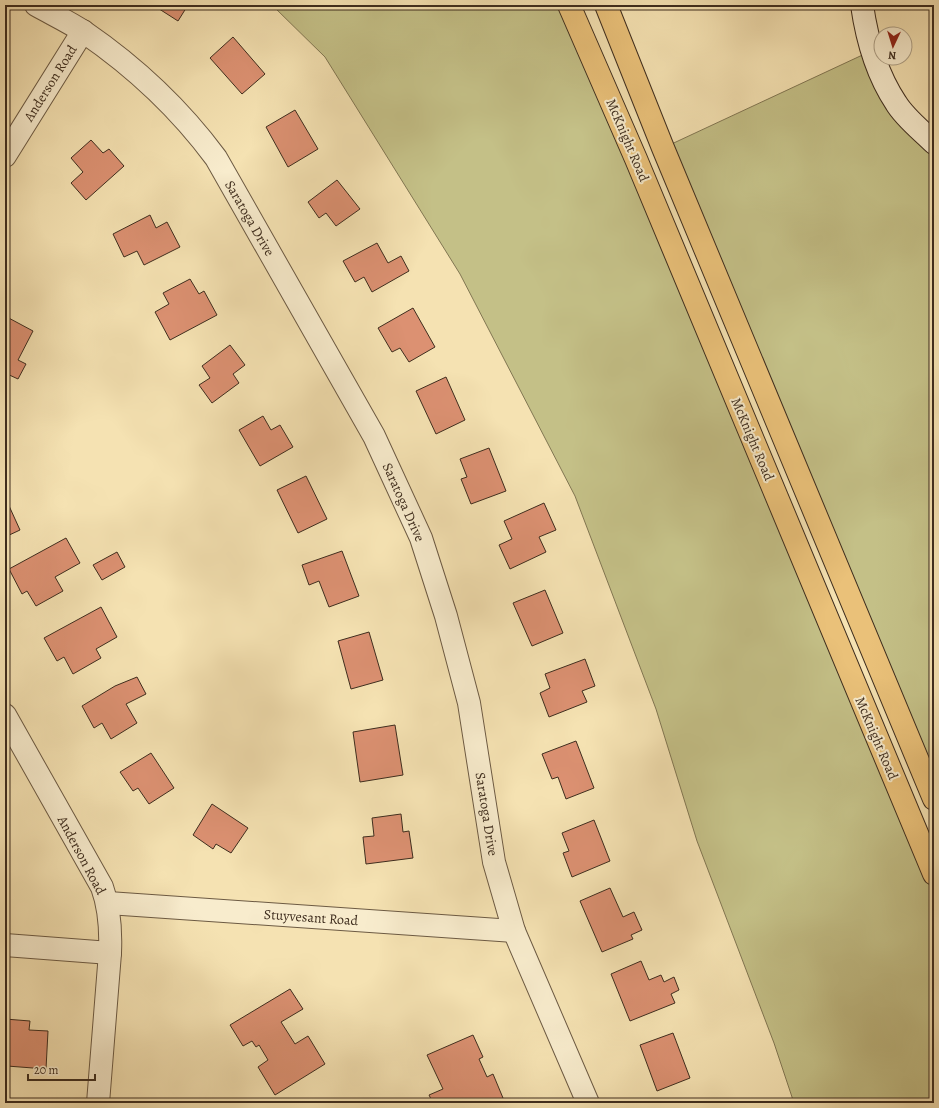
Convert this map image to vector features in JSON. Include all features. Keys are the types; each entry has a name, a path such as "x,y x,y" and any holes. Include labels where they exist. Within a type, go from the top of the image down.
{"highway":[{"name":"McKnight Road","path":"569,5 643,173 934,874"},
{"name":"McKnight Road","path":"606,5 663,148 934,799"}],"street":[{"name":"Saratoga Drive","path":"36,5 83,31 148,80 193,127 216,158 374,436 421,538 446,616 469,703 494,862 514,931 588,1103"},
{"path":"862,5 871,51 880,74 896,104 934,142"},
{"name":"Anderson Road","path":"5,156 83,31"},
{"name":"Anderson Road","path":"5,715 102,887 108,903 110,953 98,1103"},
{"name":"Stuyvesant Road","path":"108,903 514,931"},
{"path":"5,944 110,953"}],"shaded area":[{"path":"272,5 569,5 934,874 934,1103 794,1103 774,1043 697,841 656,709 575,496 460,274 325,57"},
{"path":"871,51 873,54 873,66 881,66 934,143 934,799 663,148"}],"building":[{"path":"153,5 188,5 178,21"},
{"path":"233,37 265,74 242,94 210,58"},
{"path":"295,110 318,149 288,167 266,127"},
{"path":"91,140 103,153 109,149 124,166 86,200 71,183 83,172 71,158"},
{"path":"337,180 360,209 336,226 326,213 319,218 308,202"},
{"path":"150,215 156,228 167,222 180,247 144,265 137,251 124,257 113,234"},
{"path":"377,243 388,263 401,256 409,271 372,292 364,277 355,282 343,261"},
{"path":"190,279 199,294 204,291 217,315 170,340 155,312 169,304 163,293"},
{"path":"413,308 435,347 409,362 400,348 392,352 378,328"},
{"path":"5,316 33,331 18,360 26,364 18,379 5,373"},
{"path":"230,345 245,365 233,374 239,383 212,403 199,385 210,378 202,366"},
{"path":"446,377 465,420 436,434 416,391"},
{"path":"263,416 271,430 280,425 293,447 260,466 239,430"},
{"path":"489,448 506,491 471,504 461,479 467,477 460,459"},
{"path":"306,476 327,519 298,533 277,490"},
{"path":"5,497 20,530 5,537"},
{"path":"544,503 556,530 539,537 546,552 510,569 499,545 512,539 504,521"},
{"path":"66,538 80,563 55,577 63,591 36,606 27,591 22,594 9,569"},
{"path":"342,551 359,596 329,607 319,581 309,585 302,565"},
{"path":"117,552 125,567 102,580 93,565"},
{"path":"545,590 563,633 532,646 513,603"},
{"path":"101,607 117,637 96,649 101,658 73,674 64,657 57,661 44,638"},
{"path":"369,632 383,680 351,689 338,641"},
{"path":"585,659 595,686 582,691 587,702 549,717 540,693 550,688 545,674"},
{"path":"137,677 146,694 126,704 137,723 111,739 102,723 94,728 82,706 115,686"},
{"path":"395,725 403,775 360,782 353,732"},
{"path":"576,741 594,788 566,799 558,777 552,779 542,754"},
{"path":"151,753 174,788 149,804 138,788 133,791 120,772"},
{"path":"212,804 248,828 231,853 216,844 213,849 193,835"},
{"path":"401,814 403,832 409,831 413,858 366,864 363,837 374,836 372,818"},
{"path":"594,820 610,861 572,877 563,853 569,851 562,833"},
{"path":"610,888 623,917 634,912 642,930 631,935 633,939 602,952 580,901"},
{"path":"641,961 649,980 661,975 664,982 674,977 679,990 671,994 675,1003 630,1021 611,974"},
{"path":"290,989 303,1009 281,1022 295,1044 308,1036 325,1064 275,1095 258,1067 268,1060 259,1045 256,1047 252,1041 243,1046 230,1025"},
{"path":"5,1019 30,1021 29,1030 48,1031 46,1069 7,1066 8,1057 5,1057"},
{"path":"673,1033 690,1078 657,1091 640,1045"},
{"path":"473,1035 483,1057 479,1059 487,1077 493,1074 503,1098 493,1103 433,1103 429,1095 443,1089 427,1055"}]}
